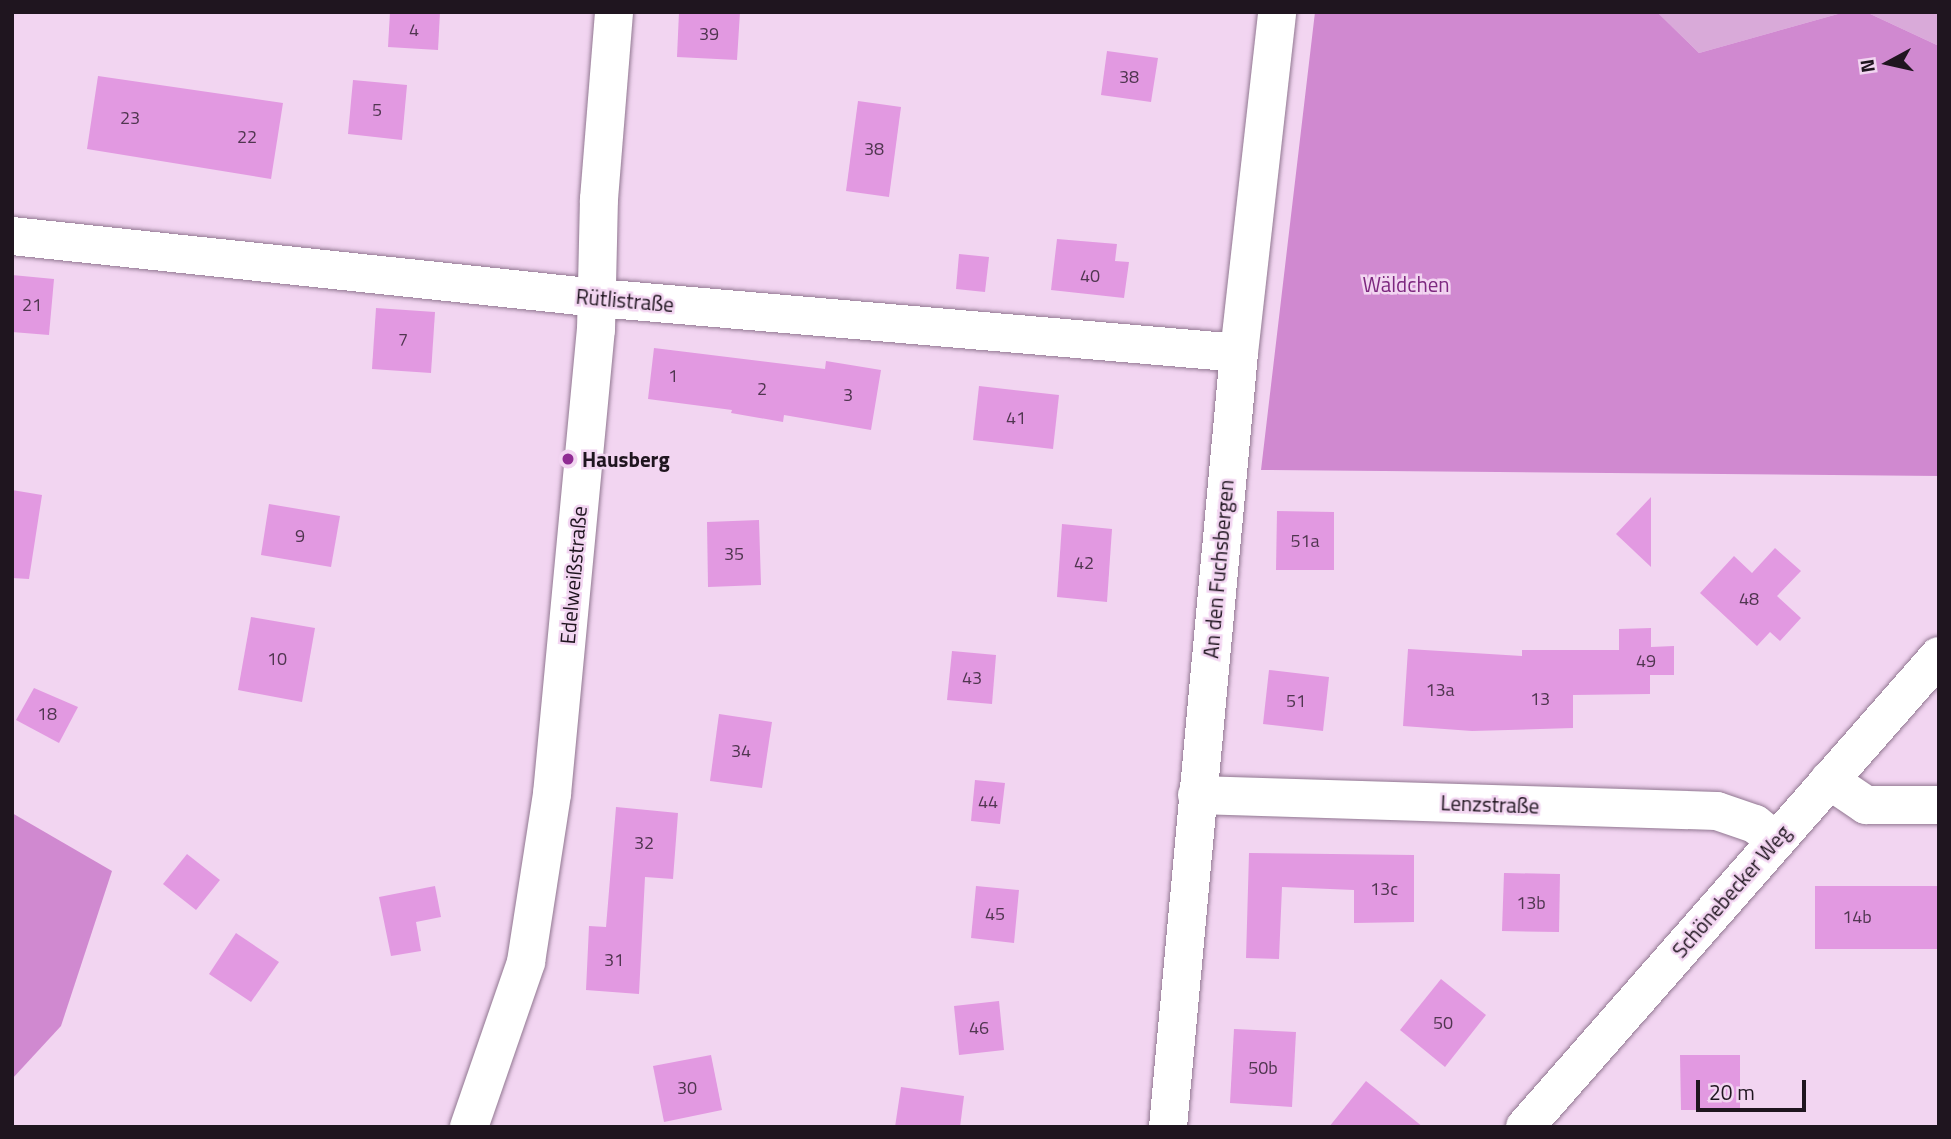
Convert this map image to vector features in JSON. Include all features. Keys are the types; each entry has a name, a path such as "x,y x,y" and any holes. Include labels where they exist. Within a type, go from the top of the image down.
{"street":[{"name":"Edelweißstraße","path":"469,1127 526,962 550,807 598,298 599,199 614,12"},
{"name":"An den Fuchsbergen","path":"1168,1127 1239,353 1277,12"},
{"name":"Rütlistraße","path":"12,236 598,298 1239,353"},
{"name":"Schönebecker Weg","path":"1525,1127 1939,656"},
{"path":"1829,780 1866,805 1939,805"},
{"name":"Lenzstraße","path":"1197,794 1717,811 1755,824 1775,840"}],"shaded area":[{"path":"1657,12 1845,12 1699,53"},
{"path":"1866,12 1939,12 1939,46"}],"green space":[{"name":"Wäldchen","path":"1315,12 1657,12 1699,53 1845,12 1866,12 1939,46 1939,476 1261,470"},
{"path":"12,813 112,871 61,1026 12,1079"}],"building":[{"path":"390,12 440,12 438,50 388,47"},
{"path":"679,12 740,12 737,60 677,57"},
{"path":"1107,51 1158,58 1151,102 1101,95"},
{"path":"98,76 283,103 271,179 87,149"},
{"path":"353,80 407,85 402,140 348,134"},
{"path":"858,101 901,107 889,197 846,191"},
{"path":"1057,239 1117,244 1115,261 1129,262 1124,298 1051,290"},
{"path":"959,254 989,257 985,292 956,289"},
{"path":"12,275 54,279 49,335 12,332"},
{"path":"376,308 435,312 431,373 372,369"},
{"path":"654,348 825,369 826,361 881,370 871,430 784,415 783,422 731,413 732,410 648,399"},
{"path":"979,386 1059,395 1053,449 973,440"},
{"path":"12,490 42,495 29,579 12,578"},
{"path":"1651,497 1651,567 1616,534"},
{"path":"269,504 340,516 331,567 261,555"},
{"path":"1277,511 1334,512 1334,570 1276,570"},
{"path":"759,520 761,585 708,587 707,522"},
{"path":"1062,524 1112,529 1107,602 1057,597"},
{"path":"1775,548 1801,571 1777,596 1801,618 1780,641 1770,632 1757,646 1700,593 1734,556 1752,573"},
{"path":"251,617 315,628 302,702 238,690"},
{"path":"1651,628 1651,647 1674,646 1674,675 1650,675 1650,694 1573,695 1573,728 1472,731 1403,726 1408,649 1522,656 1522,650 1619,650 1619,629"},
{"path":"952,651 996,655 992,704 947,700"},
{"path":"1269,670 1329,677 1323,731 1263,724"},
{"path":"34,688 78,707 59,743 16,720"},
{"path":"719,714 772,722 762,788 710,781"},
{"path":"975,780 1005,783 1000,824 971,821"},
{"path":"616,807 678,813 673,879 645,877 639,994 586,990 589,926 606,927"},
{"path":"1249,853 1414,855 1414,922 1354,923 1354,890 1282,887 1279,959 1246,958"},
{"path":"187,854 220,880 196,910 163,884"},
{"path":"1504,873 1560,874 1559,932 1502,931"},
{"path":"435,886 441,917 416,922 421,951 391,956 379,897"},
{"path":"976,886 1019,890 1014,943 971,938"},
{"path":"1815,886 1939,886 1939,949 1815,949"},
{"path":"236,933 279,962 251,1002 209,974"},
{"path":"1441,979 1486,1015 1445,1067 1400,1030"},
{"path":"999,1001 1004,1050 959,1055 954,1006"},
{"path":"1234,1029 1296,1032 1292,1107 1230,1103"},
{"path":"711,1055 722,1110 664,1122 653,1066"},
{"path":"1680,1055 1740,1055 1740,1110 1681,1110"},
{"path":"1366,1081 1423,1127 1329,1127"},
{"path":"901,1087 964,1096 960,1127 895,1127"}],"place":[{"name":"Hausberg","path":"568,459"}]}
